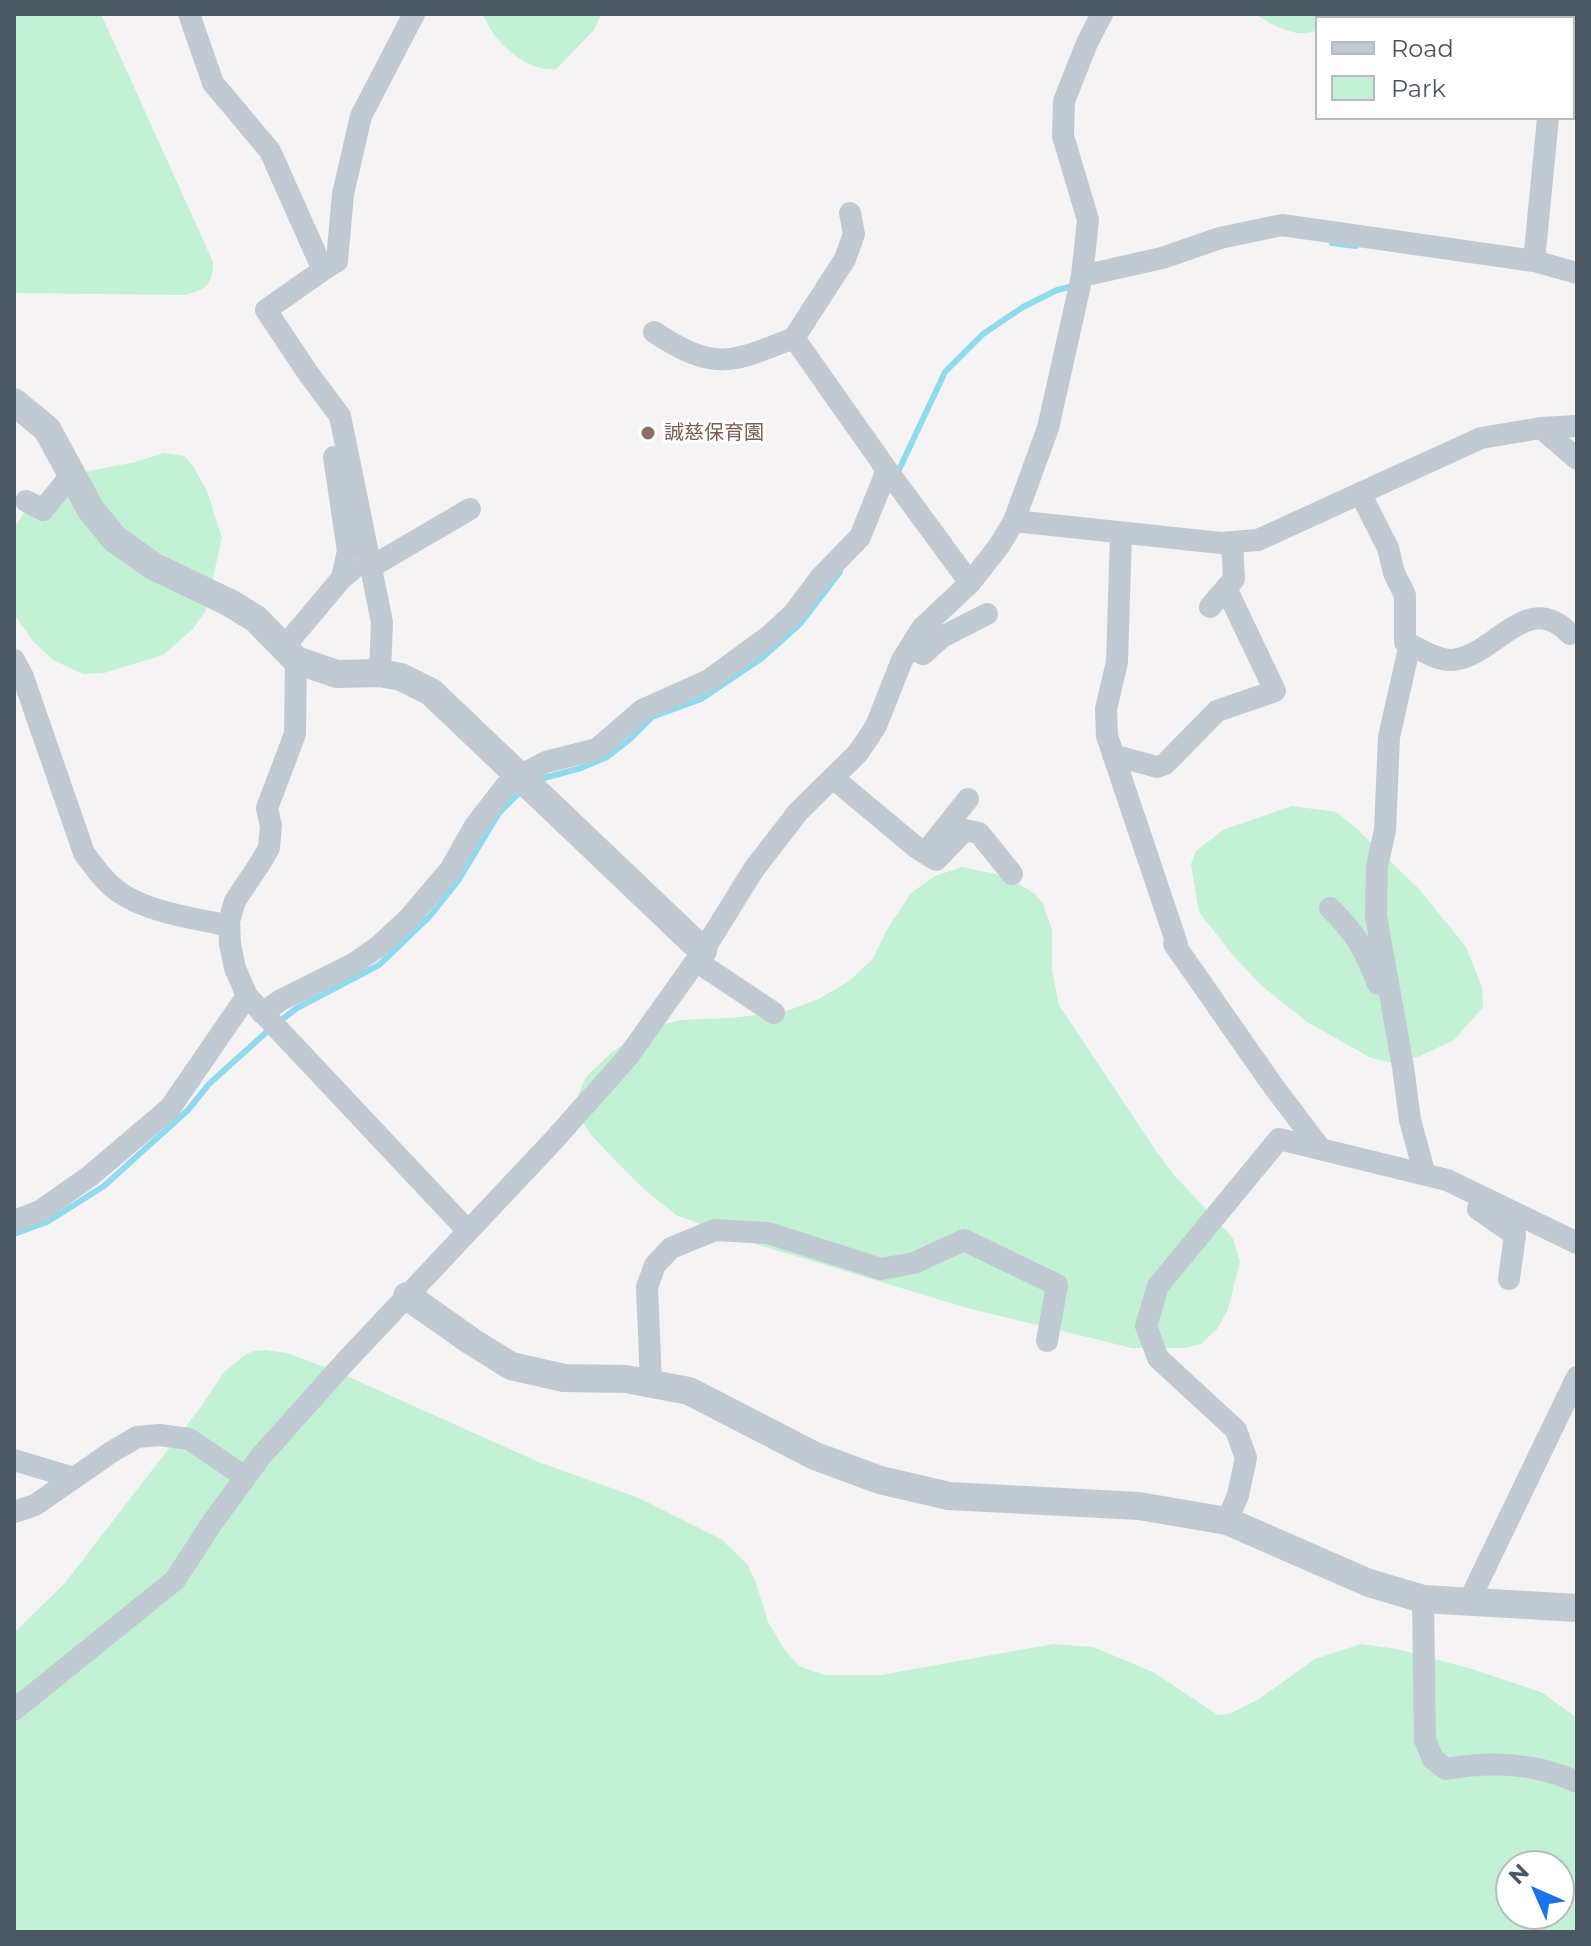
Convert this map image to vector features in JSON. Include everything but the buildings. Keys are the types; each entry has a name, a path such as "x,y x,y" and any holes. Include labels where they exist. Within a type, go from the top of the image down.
{"street":[{"path":"189,14 213,83 270,151 323,270"},
{"path":"380,673 382,622 340,416 266,310 337,261 343,194 361,116 414,14"},
{"path":"14,1710 175,1580 261,1456 627,1058 700,956 754,869 798,812 858,753 876,726 902,660 922,628 970,583 999,546 1014,521 1048,428 1082,276 1088,220 1063,136 1064,101 1102,14"},
{"path":"1534,261 1548,120"},
{"path":"654,332 680,349 713,361 745,357 794,338 845,259 854,234 850,213"},
{"path":"1082,276 1162,258 1220,238 1282,225 1534,261 1577,273"},
{"path":"794,338 970,583"},
{"path":"14,402 47,429 91,510 115,539 153,566 256,619 290,654 337,674 380,673 401,677 431,692 700,956 774,1013"},
{"path":"318,412 329,425 348,551 342,578 290,654 295,734 267,808 271,826 269,848 235,901 229,926 230,944 235,968 247,996 468,1231"},
{"path":"1014,521 1221,543 1258,540 1481,438 1541,428 1577,426"},
{"path":"1541,428 1577,459"},
{"path":"26,501 43,510 72,474"},
{"path":"262,1013 281,1000 353,964 379,946 410,917 450,870 475,826 505,787 519,776 546,762 597,749 642,710 709,680 768,637 794,613 820,578 860,537 893,479"},
{"path":"1360,493 1388,548 1394,573 1405,595 1405,642 1451,661 1471,655 1529,619 1551,619 1570,634"},
{"path":"342,578 470,509"},
{"path":"1121,533 1117,662 1106,709 1107,736 1177,944 1174,944 1320,1148"},
{"path":"1210,607 1234,579 1232,542"},
{"path":"1113,755 1157,767 1165,764 1217,711 1275,691 1226,588"},
{"path":"910,647 923,654 942,637 987,614"},
{"path":"1410,644 1389,737 1385,830 1377,866 1376,916 1410,1120 1425,1175"},
{"path":"14,660 23,677 84,853 100,874 120,893 146,906 229,926"},
{"path":"833,778 936,860 965,830 979,833 1012,874"},
{"path":"925,853 968,799"},
{"path":"1330,908 1350,928 1365,950 1378,985 1392,1005"},
{"path":"14,1221 40,1211 90,1176 170,1108 247,996"},
{"path":"1227,1521 1238,1495 1246,1458 1236,1430 1158,1358 1146,1326 1158,1286 1279,1139 1447,1180 1577,1243"},
{"path":"1482,1197 1478,1209 1515,1235 1509,1279"},
{"path":"651,1383 647,1287 655,1265 671,1248 715,1230 768,1233 881,1269 914,1263 964,1240 1057,1285 1047,1341"},
{"path":"407,1296 511,1366 564,1378 626,1379 689,1391 815,1456 880,1480 949,1496 1139,1506 1227,1521 1369,1583 1423,1599 1577,1608"},
{"path":"1469,1601 1577,1377"},
{"path":"14,1512 35,1505 137,1437 160,1435 189,1439 245,1477"},
{"path":"14,1460 74,1478"},
{"path":"1423,1599 1425,1740 1433,1759 1446,1769 1474,1764 1525,1766 1577,1782"}],"green space":[{"path":"14,14 101,14 213,262 210,281 204,288 186,295 14,293"},
{"path":"483,14 601,14 594,30 556,69 545,69 533,66 512,53 494,35"},
{"path":"1254,14 1347,14 1315,16 1315,31 1309,33 1284,30"},
{"path":"164,453 184,456 193,466 207,491 222,538 205,612 192,630 163,655 104,673 83,674 53,660 33,641 14,614 14,528 29,505 84,472"},
{"path":"1292,806 1336,812 1357,829 1419,889 1466,947 1482,987 1483,1007 1454,1040 1420,1056 1394,1063 1371,1058 1307,1022 1261,985 1199,912 1191,864 1196,851 1223,830"},
{"path":"962,867 996,874 1019,884 1035,894 1043,904 1052,930 1052,970 1059,1005 1173,1174 1233,1238 1240,1261 1228,1309 1217,1329 1201,1344 1185,1348 1132,1348 967,1308 759,1245 676,1215 645,1190 591,1135 576,1111 577,1098 586,1077 612,1052 649,1028 681,1020 784,1012 819,999 849,981 873,959 886,931 911,893 935,876"},
{"path":"265,1350 287,1353 333,1370 541,1463 639,1498 721,1539 748,1565 768,1622 784,1649 799,1666 825,1675 881,1675 1053,1644 1093,1647 1153,1672 1218,1715 1229,1714 1259,1699 1315,1659 1361,1644 1397,1649 1472,1669 1541,1692 1577,1718 1577,1932 14,1932 14,1633 65,1583 200,1408 224,1372 246,1354"}],"waterway":[{"path":"1332,243 1356,246"},
{"path":"897,474 945,372 983,334 1023,307 1057,290 1073,286"},
{"path":"537,780 607,757 652,717 701,699 762,658 800,624 840,572"},
{"path":"280,1021 297,1008 379,965 430,916 458,881 499,813 521,791"},
{"path":"14,1234 47,1222 104,1186 188,1110 209,1084 271,1028"}],"place":[{"name":"誠慈保育園","path":"648,433"}]}
